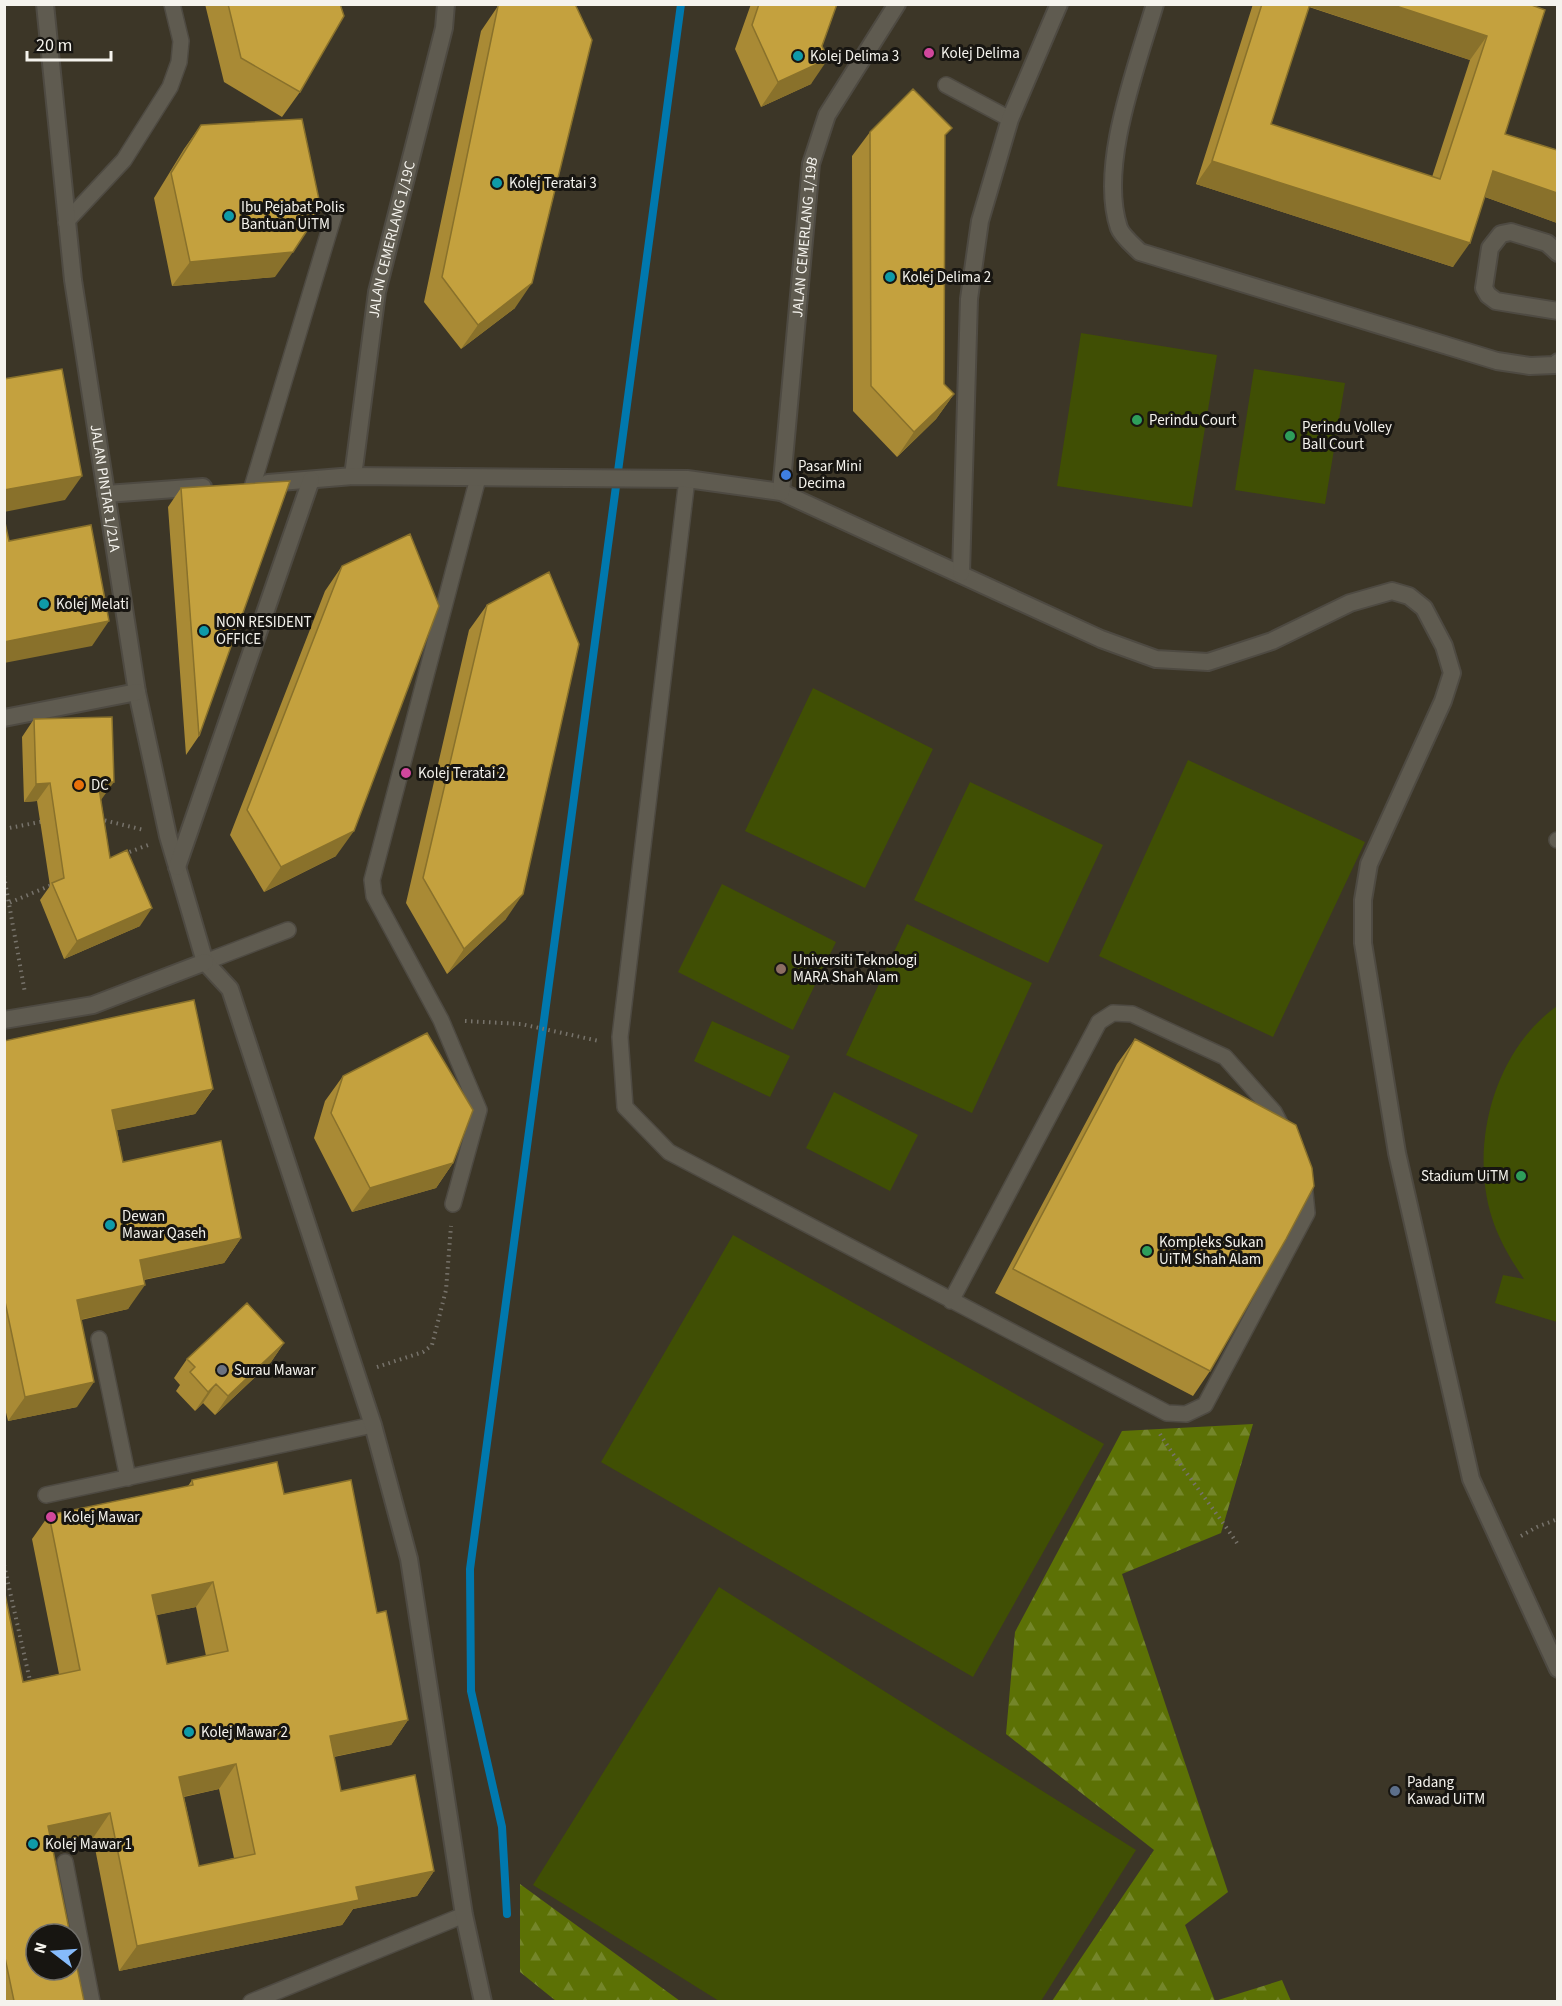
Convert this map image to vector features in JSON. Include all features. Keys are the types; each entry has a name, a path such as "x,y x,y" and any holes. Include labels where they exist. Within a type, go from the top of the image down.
{"street":[{"name":"JALAN PINTAR 1/21A","path":"45,4 73,280 137,692 168,836 205,962"},
{"name":"JALAN CEMERLANG 1/19C","path":"353,477 376,292 444,28 446,4"},
{"name":"JALAN CEMERLANG 1/19B","path":"781,492 811,164 827,115 897,4"},
{"path":"961,573 969,298 980,221 1010,119 1059,4"},
{"path":"1155,4 1119,127 1112,196 1119,230 1140,252 1497,361 1530,366 1557,364"},
{"path":"1557,253 1546,243 1529,237 1511,232 1501,234 1490,248 1484,288 1488,295 1496,301 1557,311"},
{"path":"247,484 353,477 687,479 781,492 1101,639 1156,659 1208,662 1272,641 1350,603 1392,591 1409,596 1424,608 1444,646 1452,673 1443,701 1369,864 1363,900 1363,943 1397,1153 1471,1479 1557,1669"},
{"path":"177,867 310,480"},
{"path":"106,494 219,486"},
{"path":"4,718 137,692"},
{"path":"4,1020 93,1005 205,962 230,989 373,1425 408,1559 464,1915 483,2001"}],"lane":[{"path":"66,222 124,160 170,87 179,62 181,40 172,4"},
{"path":"946,85 1010,119"},
{"path":"247,484 334,215"},
{"path":"453,1204 479,1110 441,1020 374,896 372,880 478,478"},
{"path":"687,479 620,1037 625,1107 669,1152 1167,1413 1186,1414 1205,1405 1306,1213 1302,1164"},
{"path":"205,962 288,930"},
{"path":"951,1301 1099,1022 1113,1013 1132,1014 1225,1057 1275,1112 1291,1144"},
{"path":"99,1339 128,1478"},
{"path":"46,1495 373,1425"},
{"path":"65,1862 92,2001"},
{"path":"251,2001 464,1915"}],"path":[{"path":"89,816 168,836"},
{"path":"4,829 47,820"},
{"path":"115,858 168,836"},
{"path":"4,876 29,1016"},
{"path":"7,903 62,881"},
{"path":"441,1020 521,1024 586,1037"},
{"path":"357,1375 423,1352 432,1345 446,1290 453,1204"},
{"path":"1159,1432 1180,1466 1202,1492 1237,1543"},
{"path":"1502,1548 1537,1527 1557,1519"},
{"path":"4,1565 32,1689"}],"shaded area":[{"name":"Universiti Teknologi MARA Shah Alam","path":"5,5 1557,5 1557,2001 5,2001"}],"green space":[{"name":"Perindu Court","path":"1081,333 1217,355 1192,507 1057,486"},
{"name":"Perindu Volley Ball Court","path":"1254,369 1345,383 1325,504 1235,490"},
{"path":"813,688 933,749 865,888 745,831"},
{"path":"1188,760 1365,842 1273,1037 1099,956"},
{"path":"970,782 1103,845 1048,963 914,900"},
{"path":"722,884 836,942 793,1030 678,972"},
{"path":"907,924 1032,983 972,1113 846,1055"},
{"name":"Stadium UiTM","path":"1557,1006 1557,1322 1495,1303 1503,1275 1524,1279 1506,1250 1492,1218 1486,1190 1484,1160 1486,1131 1492,1102 1503,1074 1517,1048 1535,1025"},
{"path":"712,1021 790,1056 770,1097 694,1061"},
{"path":"834,1092 918,1135 890,1191 806,1148"},
{"path":"733,1235 1104,1444 973,1677 601,1462"},
{"path":"1253,1424 1221,1533 1122,1574 1228,1892 1185,1925 1215,2001 1052,2001 1154,1850 1006,1734 1015,1632 1122,1431"},
{"path":"719,1587 1136,1850 1041,2001 719,2001 533,1885"},
{"path":"520,1884 680,2001 556,2001 520,1972"},
{"path":"1282,1980 1291,2001 1215,2001"}],"building":[{"path":"228,4 340,4 344,16 300,92 241,58"},
{"name":"Kolej Teratai 3","path":"501,4 575,4 592,40 532,283 478,325 442,277 498,6"},
{"path":"759,4 837,4 822,46 828,59 778,82 752,25"},
{"path":"1262,4 1310,4 1271,124 1440,179 1487,36 1390,4 1529,4 1545,10 1505,134 1557,150 1557,193 1493,171 1470,243 1212,161"},
{"path":"913,89 952,128 945,135 944,384 954,394 914,432 871,386 870,132"},
{"name":"Ibu Pejabat Polis Bantuan UiTM","path":"302,119 321,209 293,252 190,262 171,173 201,125"},
{"path":"62,369 82,476 4,490 4,379"},
{"name":"NON RESIDENT OFFICE","path":"290,481 199,736 181,488"},
{"name":"Kolej Melati","path":"4,518 9,541 91,525 109,621 4,642"},
{"name":"Kolej Teratai 2","path":"410,534 439,606 354,831 281,867 247,810 342,566"},
{"path":"549,572 579,644 523,894 464,949 423,878 487,605"},
{"path":"112,717 114,782 98,782 110,858 127,850 152,908 77,941 52,883 64,878 50,783 36,784 34,719"},
{"name":"Dewan Mawar Qaseh","path":"194,1000 213,1089 112,1110 123,1162 221,1141 241,1238 140,1260 145,1285 77,1300 94,1382 25,1397 4,1297 4,1041"},
{"path":"427,1033 473,1110 453,1163 370,1188 331,1113 343,1076"},
{"name":"Kompleks Sukan UiTM Shah Alam","path":"1135,1039 1296,1125 1312,1168 1314,1186 1210,1371 1013,1269"},
{"name":"Surau Mawar","path":"247,1303 284,1343 228,1396 216,1384 208,1392 190,1372 195,1367 187,1359"},
{"name":"Kolej Mawar 2","path":"277,1462 284,1494 351,1480 377,1613 386,1611 408,1720 330,1736 341,1791 415,1775 434,1871 356,1887 359,1900 137,1946 110,1813 48,1826 68,1922 24,1922 24,1982 80,1982 84,2001 14,2001 4,1953 4,1589 23,1682 80,1670 49,1515 193,1485 192,1480","holes":["213,1582 228,1651 167,1664 152,1595","236,1764 255,1854 199,1866 179,1777"]}],"waterway":[{"path":"507,1914 502,1827 471,1691 470,1569 681,4"}],"place":[{"name":"Kolej Delima","path":"929,53"},
{"name":"Kolej Delima 3","path":"798,56"},
{"name":"Kolej Teratai 3","path":"497,183"},
{"name":"Ibu Pejabat Polis Bantuan UiTM","path":"229,216"},
{"name":"Kolej Delima 2","path":"890,277"},
{"name":"Perindu Court","path":"1137,420"},
{"name":"Perindu Volley Ball Court","path":"1290,436"},
{"name":"Pasar Mini Decima","path":"786,475"},
{"name":"Kolej Melati","path":"44,604"},
{"name":"NON RESIDENT OFFICE","path":"204,631"},
{"name":"Kolej Teratai 2","path":"406,773"},
{"name":"DC","path":"79,785"},
{"name":"Universiti Teknologi MARA Shah Alam","path":"781,969"},
{"name":"Stadium UiTM","path":"1521,1176"},
{"name":"Dewan Mawar Qaseh","path":"110,1225"},
{"name":"Kompleks Sukan UiTM Shah Alam","path":"1147,1251"},
{"name":"Surau Mawar","path":"222,1370"},
{"name":"Kolej Mawar","path":"51,1517"},
{"name":"Kolej Mawar 2","path":"189,1732"},
{"name":"Padang Kawad UiTM","path":"1395,1791"},
{"name":"Kolej Mawar 1","path":"33,1844"}]}
